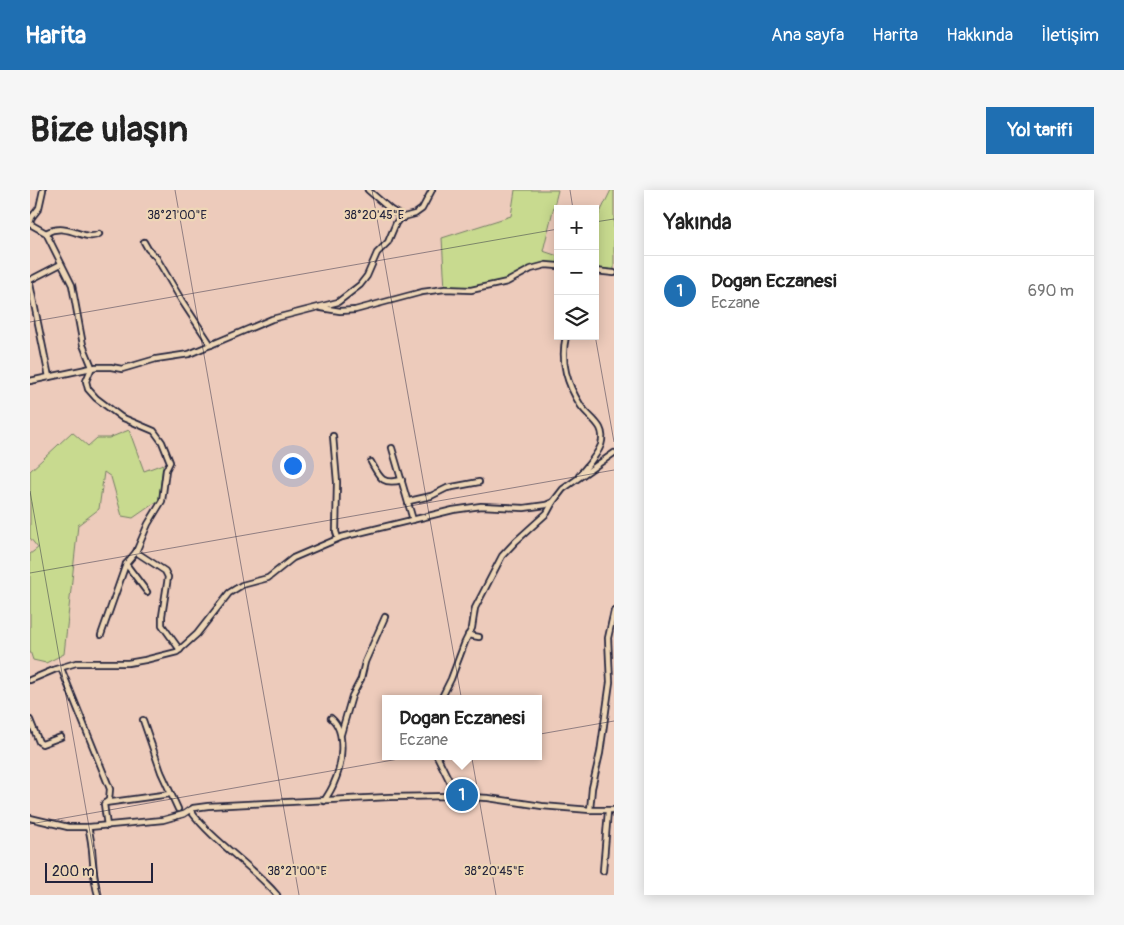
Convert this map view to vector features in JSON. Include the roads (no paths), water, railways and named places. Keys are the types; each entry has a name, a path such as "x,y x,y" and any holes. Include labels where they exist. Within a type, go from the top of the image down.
{"street":[{"path":"43,190 39,208 31,216 30,224 46,233 65,275 72,285 83,345 92,368 86,381 88,389 96,398 121,417 154,431 162,442 170,462 166,470 162,501 148,524 136,552 126,564 101,635"},
{"path":"368,190 391,210 404,218"},
{"path":"30,381 92,368 111,367 122,369 156,359 189,354 272,319 338,302 360,285 367,276 377,253 388,242 400,218 415,214 422,209 432,190"},
{"path":"46,233 55,228 75,231 86,236 94,237 99,234"},
{"path":"144,242 148,249 156,256 182,301 212,345"},
{"path":"48,377 30,282 61,264"},
{"path":"319,307 340,311 355,310 422,292 445,289 471,290 507,282 532,269 554,266"},
{"path":"599,271 614,273"},
{"path":"565,340 562,351 567,378 582,408 599,424 601,429 602,444 595,456 576,479"},
{"path":"333,436 337,482 336,532 338,538"},
{"path":"392,448 413,520"},
{"path":"443,695 452,679 458,658 472,628 475,608 502,556 547,512 562,490 614,453"},
{"path":"371,462 380,478 390,483 402,480"},
{"path":"409,501 431,496 447,488 479,482"},
{"path":"30,680 76,663 128,663 180,650 197,634 229,593 242,585 268,578 293,558 338,538 453,510 481,506 524,508 553,502"},
{"path":"136,552 165,571 168,577 162,624 180,650"},
{"path":"126,564 147,592"},
{"path":"590,810 610,682 608,638 614,610"},
{"path":"324,801 334,783 339,767 341,734 352,696 361,679 365,662 385,617"},
{"path":"468,636 479,638"},
{"path":"61,668 110,789 109,800 105,803"},
{"path":"331,718 338,725 341,734"},
{"path":"30,720 39,742 42,744 62,737"},
{"path":"143,720 170,794 178,809"},
{"path":"439,760 452,786 452,796"},
{"path":"105,803 170,794"},
{"path":"30,818 68,826 88,827 163,820 184,814 190,810 208,806 283,801 452,796 488,798 523,804 590,810 614,810"},
{"path":"105,803 107,826"},
{"path":"190,810 199,822 255,871 277,895"},
{"path":"603,871 608,811"},
{"path":"88,827 93,849 94,874 98,895"}],"place":[{"name":"Dogan Eczanesi","path":"462,795"}]}
